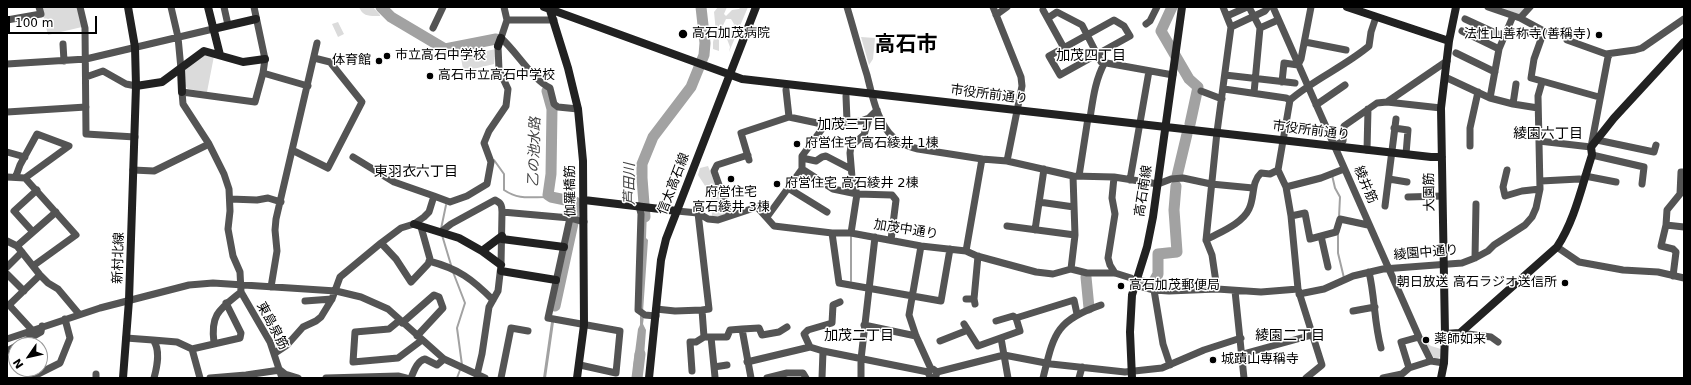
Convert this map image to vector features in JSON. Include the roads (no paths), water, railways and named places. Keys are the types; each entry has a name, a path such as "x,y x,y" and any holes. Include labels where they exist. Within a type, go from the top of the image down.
{"street":[{"path":"9,18 41,14 39,7"},
{"path":"80,7 85,28 86,134 134,138"},
{"name":"新村北線","path":"123,378 129,300 136,86 135,48 128,7"},
{"path":"171,7 178,37 183,104 210,144 224,174 229,189 230,199 228,229 234,256 240,272 241,289 218,312 214,320 214,343"},
{"path":"208,7 220,55"},
{"path":"224,7 228,25"},
{"path":"182,92 255,102 263,73 265,59 254,7"},
{"path":"433,28 443,7"},
{"path":"353,157 394,182 450,202 467,196 487,184 491,162 484,143 489,132 506,106 508,88 499,70 500,42 507,20 504,7"},
{"name":"市役所前通り","path":"549,7 700,65 742,79 1367,150 1442,157"},
{"name":"伽羅橋筋","path":"549,7 568,68 578,109 583,161 584,325 580,365 577,378"},
{"name":"信太高石線","path":"649,378 661,260 666,239 756,7"},
{"path":"847,7 877,110 889,134 898,142 918,149 982,159 1007,161 1076,176 1114,177 1158,184 1172,179 1183,178 1211,184 1254,188"},
{"path":"993,7 1021,77 1022,86 1007,161"},
{"path":"996,15 1008,7"},
{"path":"1146,24 1150,21 1157,7"},
{"name":"高石南線","path":"1132,374 1130,311 1132,295 1147,247 1158,184 1182,7"},
{"path":"1217,289 1212,255 1206,240 1217,132 1232,27 1223,7"},
{"path":"1227,16 1248,7 1260,28 1254,93"},
{"path":"1232,27 1265,11 1268,7"},
{"name":"綾井筋","path":"1273,7 1368,225 1431,361"},
{"path":"1282,82 1284,63 1298,65 1301,59 1311,7"},
{"path":"1348,7 1449,41"},
{"name":"大園筋","path":"1441,378 1444,363 1445,334 1441,108 1446,61 1456,7"},
{"path":"1488,7 1516,17 1544,31 1534,59 1531,78 1599,96"},
{"path":"1490,98 1499,49 1504,37 1516,17 1530,7"},
{"path":"1043,10 1064,48"},
{"path":"1048,18 1057,12 1082,25 1101,62 1173,75"},
{"path":"1306,378 1322,365 1298,292 1292,216 1286,187 1278,170 1290,100 1307,86 1356,57 1370,46 1371,32 1376,16"},
{"path":"7,64 86,59 256,19"},
{"path":"1465,19 1504,37"},
{"path":"507,20 554,20"},
{"path":"1114,20 1124,26 1130,36 1060,75 1049,56 1064,48 1114,20"},
{"path":"1260,28 1278,20"},
{"path":"1567,40 1606,54 1635,50 1642,48 1684,20"},
{"path":"1462,31 1499,49"},
{"path":"500,42 512,47 539,80 550,88 554,104 558,107 578,109"},
{"path":"1304,42 1346,50"},
{"path":"1591,151 1597,140 1614,118 1684,42"},
{"path":"271,287 277,251 275,230 276,219 317,43"},
{"path":"63,44 64,60"},
{"path":"86,77 103,71 126,84 136,86 162,82 204,51 243,62 265,59"},
{"path":"1456,53 1495,72"},
{"path":"1460,333 1557,247 1563,239 1573,215 1591,151 1599,96 1610,54"},
{"path":"292,150 328,168 362,102 330,62 314,58"},
{"path":"1387,102 1446,61"},
{"path":"1071,269 1075,234 1074,207 1076,176 1095,87 1105,62"},
{"path":"1130,180 1149,71"},
{"path":"263,73 308,86"},
{"path":"1225,75 1295,83"},
{"path":"1445,77 1490,98 1538,108"},
{"name":"綾園中通り","path":"1217,289 1261,292 1298,292 1324,289 1353,276 1369,272 1462,263 1475,258 1525,225 1532,217 1536,208 1541,181 1538,96 1542,82"},
{"path":"1513,104 1516,84"},
{"path":"1316,105 1345,85"},
{"path":"1224,89 1286,98 1290,100"},
{"path":"786,90 789,118"},
{"path":"1201,91 1222,99"},
{"path":"1470,146 1470,128 1478,92"},
{"path":"846,96 847,121"},
{"path":"1334,146 1343,141 1344,126 1377,103 1387,102 1441,108"},
{"path":"7,112 86,107"},
{"path":"1367,150 1368,109"},
{"path":"730,216 714,171 717,165 748,157 741,133 789,118 822,124 861,121 869,118 877,110"},
{"path":"851,233 857,194 851,169 850,153 852,146 864,135 869,118"},
{"path":"1385,206 1396,119"},
{"path":"767,217 802,169 802,158 822,129 822,124"},
{"path":"1394,128 1408,130 1406,154"},
{"path":"16,176 20,165 37,134 69,146 25,178"},
{"path":"1597,140 1654,152 1656,145"},
{"path":"1539,141 1591,151 1644,167 1642,184"},
{"path":"134,170 154,171 210,144"},
{"path":"7,152 25,157"},
{"path":"802,158 816,161 822,156 826,156 851,169"},
{"path":"966,251 982,159"},
{"path":"802,169 833,189 857,194 892,195 896,200 891,240"},
{"path":"1035,230 1044,169"},
{"path":"1286,187 1321,178 1344,169"},
{"path":"1206,240 1242,219 1249,209 1256,177 1261,173 1270,174 1278,170"},
{"path":"1508,170 1503,187 1504,196 1522,190 1540,189"},
{"path":"1673,276 1676,252 1673,249 1661,246 1666,225 1667,210 1682,195 1681,172 1684,172"},
{"path":"7,177 16,176 25,178 76,235 33,266"},
{"path":"1114,177 1112,198 1115,214 1108,258 1115,273"},
{"path":"1541,181 1584,178 1616,182"},
{"path":"1389,179 1407,182"},
{"path":"788,188 827,212"},
{"path":"33,232 14,211 37,190"},
{"path":"418,225 429,212 434,196"},
{"path":"1408,196 1442,196"},
{"path":"230,199 256,200 268,198 281,202"},
{"path":"441,231 495,200 500,202 502,206 501,268 498,291 489,307 482,354 477,375"},
{"path":"584,200 677,211"},
{"path":"1039,202 1074,207"},
{"path":"1475,258 1476,204"},
{"path":"643,207 641,214 638,310 642,313 709,309 698,213"},
{"name":"加茂中通り","path":"677,211 698,213 708,219 718,220 757,207 774,226 832,233 851,233 921,246 966,251 978,256 1036,272 1053,274 1071,269 1087,273 1115,273 1131,278 1139,286 1154,290 1169,291 1217,289"},
{"path":"7,267 33,232 56,212"},
{"path":"502,212 572,219 584,222"},
{"path":"1292,216 1305,213 1310,239 1336,232 1340,219 1368,225"},
{"path":"572,219 548,318 620,331 616,373 580,365"},
{"path":"418,225 429,261"},
{"path":"275,353 287,345 303,326 316,321 325,311 336,291 340,277 401,228 418,225 441,231 459,238 482,251 501,268 556,280"},
{"path":"1666,225 1684,227"},
{"path":"1007,226 1075,234"},
{"path":"832,233 839,282 941,300 950,249"},
{"path":"1321,236 1328,267"},
{"path":"482,251 502,237 564,247"},
{"path":"861,378 864,325 875,237"},
{"path":"7,241 19,249 40,275 48,283 58,289 79,314"},
{"path":"381,243 396,259 411,282 429,261"},
{"path":"921,246 909,315 932,376"},
{"path":"1557,247 1579,262 1623,270 1658,272 1684,278"},
{"path":"966,299 975,301 978,256"},
{"path":"429,261 457,270 476,283 493,300"},
{"path":"1369,272 1375,307 1373,318 1381,348"},
{"path":"7,274 24,291"},
{"path":"32,330 10,305 40,275"},
{"path":"7,338 79,314 189,285 214,283 241,289 271,287 336,291 361,298 388,310 444,359 485,378"},
{"name":"東島泉筋","path":"241,289 270,342 275,353 282,378"},
{"path":"1154,290 1163,344 1170,365"},
{"path":"1235,291 1243,354 1244,378"},
{"path":"434,295 439,297 444,308 419,338 398,358 353,362 355,332 389,328 401,321 434,295"},
{"path":"305,301 332,299"},
{"path":"996,321 1013,316 1016,318 1074,300 1077,314"},
{"path":"810,347 804,334 808,330 832,323 833,305 840,302"},
{"path":"126,338 177,342 192,349 240,338 241,333 226,304"},
{"path":"1043,378 1055,336 1061,327 1077,314 1101,305"},
{"path":"1353,311 1375,307"},
{"path":"702,310 715,377"},
{"path":"940,341 966,327 978,346 1020,332 1016,318"},
{"path":"30,378 60,363 70,338 65,319"},
{"path":"864,325 916,336"},
{"path":"32,337 41,332 42,326"},
{"path":"690,367 690,342 696,342 708,337 727,337 730,330 759,328 762,334 779,332 787,327"},
{"path":"501,378 511,328 528,331"},
{"path":"742,329 751,378"},
{"path":"1445,334 1460,333 1491,337 1498,342"},
{"path":"1243,354 1312,335"},
{"path":"1409,368 1401,342 1419,337"},
{"path":"1001,338 1008,378"},
{"path":"747,362 810,347 932,376 1004,355 1116,374 1132,374 1162,368 1204,350 1241,338"},
{"path":"153,340 158,357 154,378"},
{"path":"192,349 200,378"},
{"path":"822,378 823,351"},
{"path":"411,378 418,363 422,360 425,359 437,365 444,359"},
{"path":"1383,378 1402,374 1409,368 1431,361 1444,363"},
{"path":"714,367 728,366"},
{"path":"1079,378 1082,368"},
{"path":"210,378 280,370 285,374 298,378"},
{"path":"767,378 787,373 803,373 806,378"},
{"path":"326,378 398,376 406,378"}],"waterway":[{"name":"乙の池水路","path":"381,7 391,17 445,49 496,39"},
{"name":"芦田川","path":"645,217 642,164 653,137 691,87 704,55 705,43 701,7"},
{"path":"1172,7 1161,31 1189,79 1198,87 1190,124"},
{"name":"乙の池水路","path":"547,91 552,109 551,174 548,195 575,202 573,223 555,306"},
{"path":"1177,176 1187,134"},
{"path":"494,160 504,174 504,190 519,197 546,197 548,195"},
{"path":"1332,175 1335,188 1340,197 1339,217"},
{"path":"1140,282 1152,285 1158,274 1158,254 1177,252 1174,210 1176,186"},
{"path":"441,229 446,205"},
{"path":"1338,233 1338,253 1344,278"},
{"path":"442,235 451,265"},
{"path":"851,235 851,281"},
{"path":"453,272 465,303 457,328 462,365"},
{"path":"1086,277 1089,308"},
{"name":"芦田川","path":"637,378 640,354"},
{"path":"457,378 460,370"}],"place":[{"name":"高石加茂病院","path":"683,34"},
{"name":"法性山善称寺(善稱寺)","path":"1599,35"},
{"name":"市立高石中学校","path":"387,56"},
{"name":"体育館","path":"379,61"},
{"name":"高石市立高石中学校","path":"430,76"},
{"name":"府営住宅 高石綾井 1棟","path":"797,144"},
{"name":"府営住宅 高石綾井 3棟","path":"731,179"},
{"name":"府営住宅 高石綾井 2棟","path":"777,184"},
{"name":"朝日放送 高石ラジオ送信所","path":"1565,283"},
{"name":"高石加茂郵便局","path":"1121,286"},
{"name":"薬師如来","path":"1426,340"},
{"name":"城蹟山専稱寺","path":"1213,360"}],"district":[{"name":"高石市","path":"906,46"},
{"name":"加茂四丁目","path":"1091,56"},
{"name":"加茂三丁目","path":"852,125"},
{"name":"綾園六丁目","path":"1548,134"},
{"name":"東羽衣六丁目","path":"416,172"},
{"name":"加茂二丁目","path":"859,336"},
{"name":"綾園二丁目","path":"1290,336"}]}
